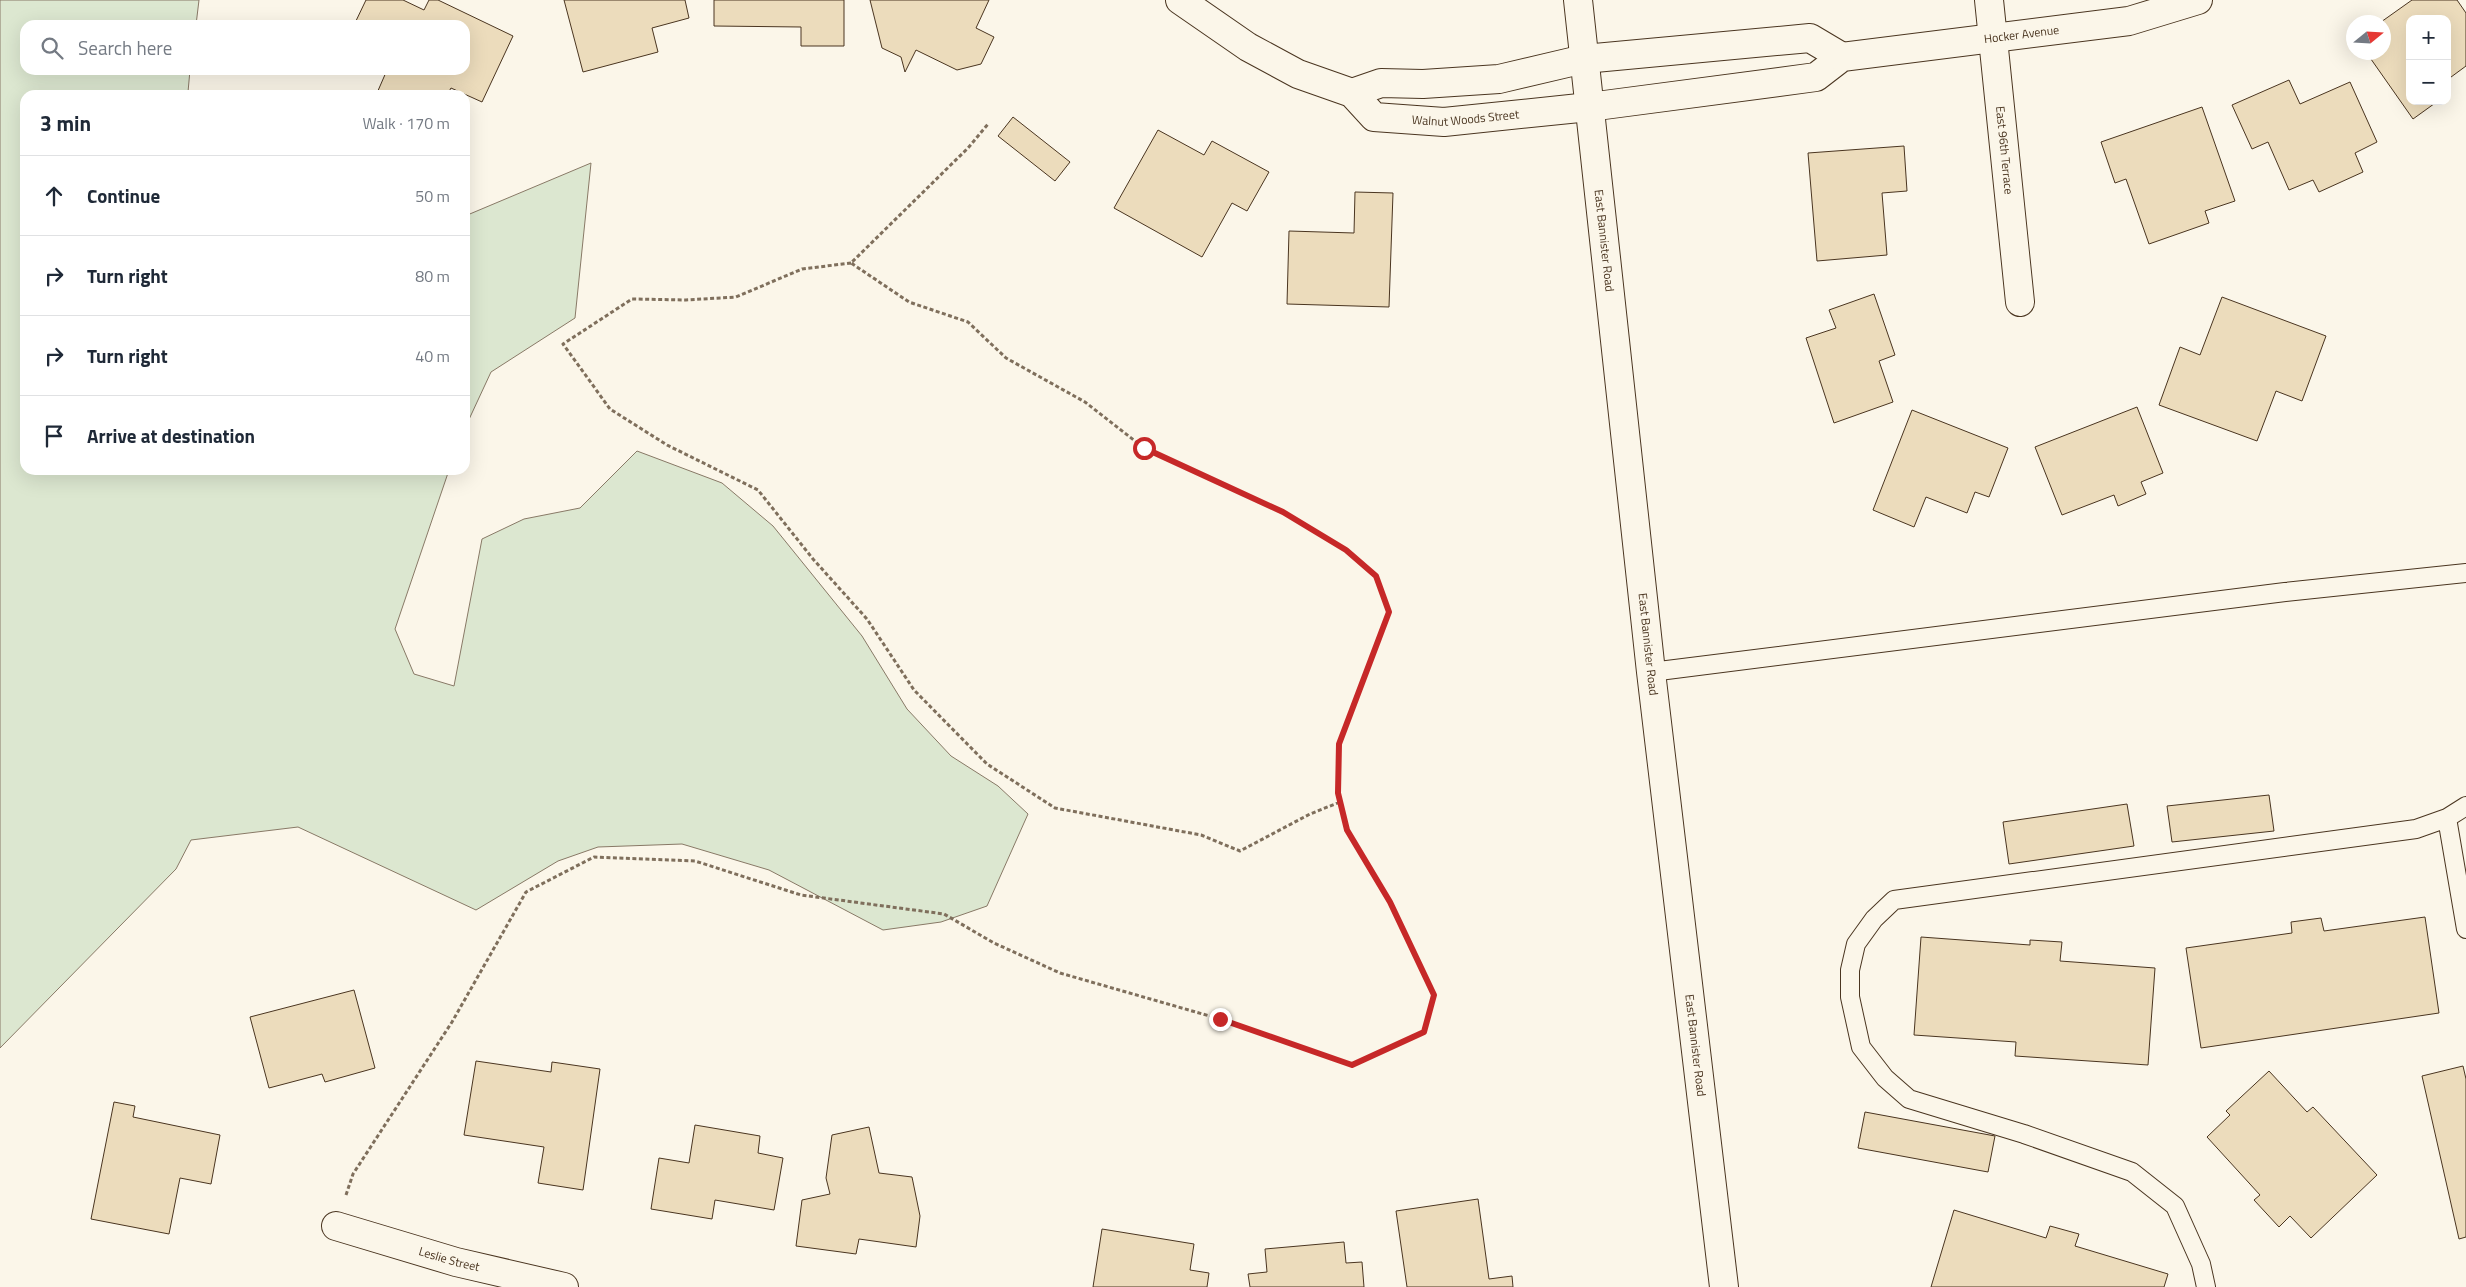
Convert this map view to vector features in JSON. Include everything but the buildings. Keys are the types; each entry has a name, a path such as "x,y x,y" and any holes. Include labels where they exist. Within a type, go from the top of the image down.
{"street":[{"name":"Walnut Woods Street","path":"1180,0 1248,46 1298,74 1352,93 1374,117 1444,122 1589,107"},
{"name":"East Bannister Road","path":"1578,0 1651,672 1724,1287"},
{"name":"East 96th Terrace","path":"1990,0 2020,302"},
{"name":"Hocker Avenue","path":"1589,107 1816,77 1842,58 2129,21 2198,0"},
{"path":"1352,93 1381,82 1423,84 1499,79 1584,59 1810,38 1842,58"},
{"name":"Leslie Street","path":"336,1226 456,1262 564,1287"}],"lane":[{"path":"1651,672 2285,592 2466,573"},
{"path":"2206,1287 2201,1264 2174,1206 2132,1172 2024,1134 1909,1099 1885,1078 1861,1047 1850,996 1850,970 1856,944 1874,919 1894,900 2416,829 2447,818 2466,806"},
{"path":"2447,818 2466,929"}],"path":[{"path":"988,124 968,148 851,263 802,269 736,297 686,300 632,299 563,344 610,409 667,446 758,490 813,559 867,619 914,690 987,764 1056,808 1200,835 1240,851 1310,814 1340,802"},
{"path":"336,1226 353,1174 452,1022 526,892 594,857 695,861 801,895 944,914 994,943 1060,973 1220,1019 1352,1065 1424,1032 1434,995 1390,902 1347,830 1338,793 1339,744 1389,612 1376,576 1346,550 1283,512 1144,448 1086,402 1006,358 968,322 909,302 851,263"}],"green space":[{"path":"0,0 199,0 197,20 20,20 20,75 190,75 188,90 20,90 20,475 447,475 395,629 414,674 454,686 482,539 524,519 580,508 637,451 722,483 773,526 862,636 907,709 951,756 998,786 1028,814 987,906 941,922 883,930 769,870 682,844 598,847 558,861 476,910 298,827 191,840 176,869 0,1048"},
{"path":"591,163 575,318 491,372 470,417 470,214"}],"route":[{"path":"1144,448 1283,512 1346,550 1376,576 1389,612 1339,744 1338,793 1347,830 1390,902 1434,995 1424,1032 1352,1065 1220,1019"}]}
